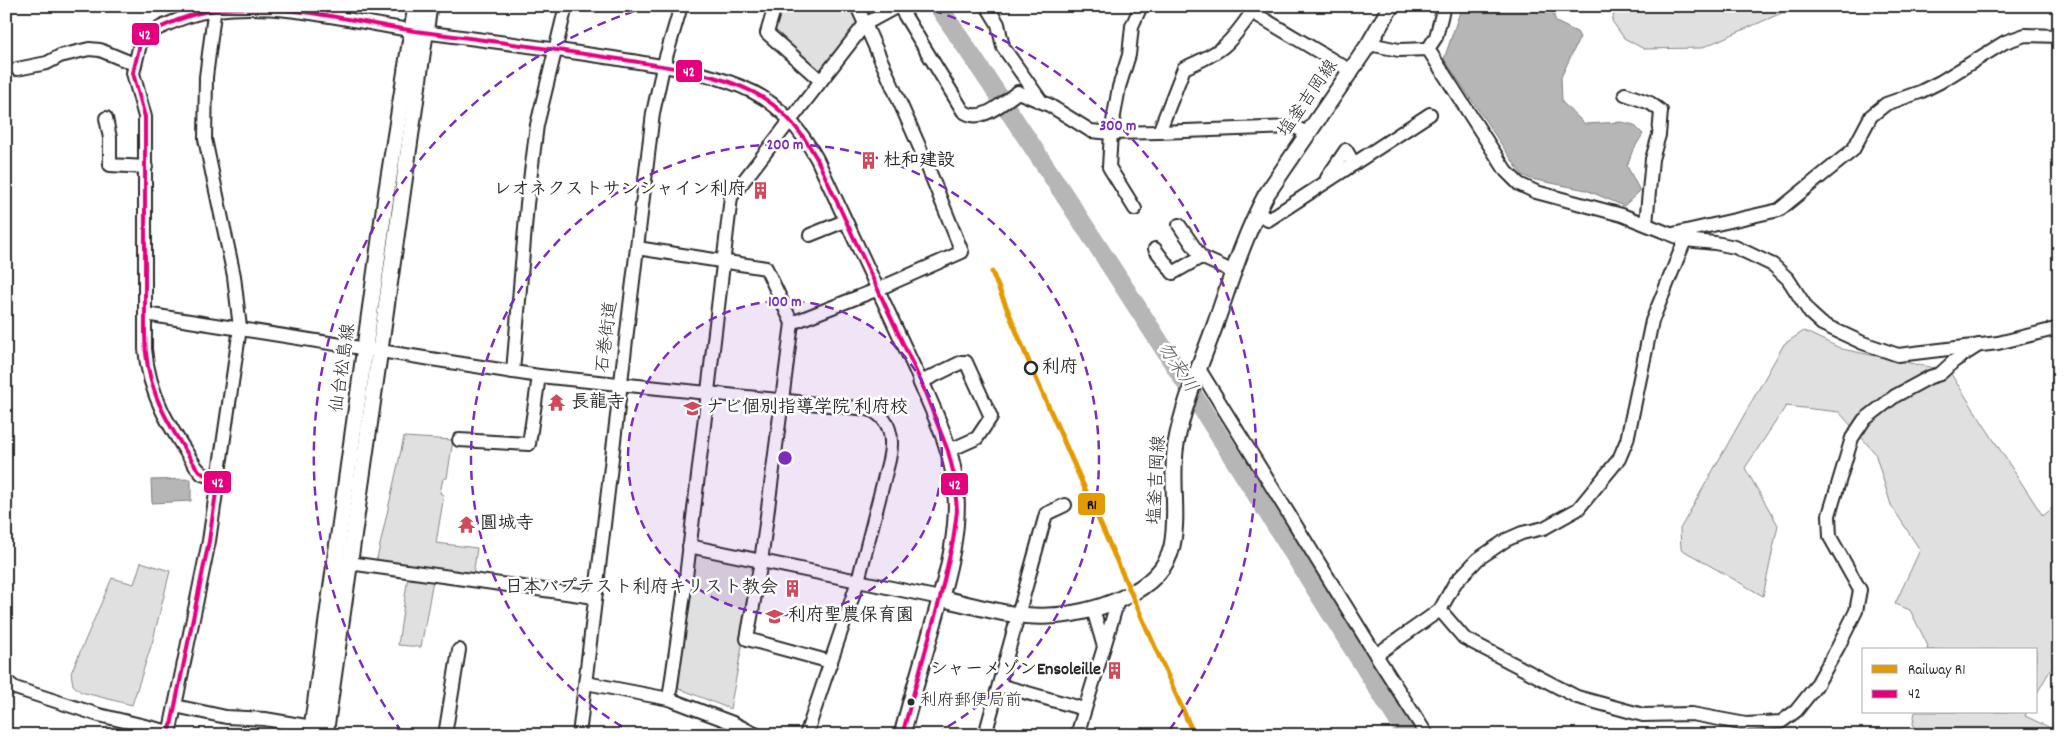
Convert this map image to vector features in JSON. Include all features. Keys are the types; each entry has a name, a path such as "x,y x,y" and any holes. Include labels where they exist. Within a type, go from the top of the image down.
{"main road":[{"name":"仙台松島線","path":"416,6 419,31"},
{"name":"仙台松島線","path":"316,732 419,31 429,6"},
{"name":"塩釜吉岡線","path":"940,598 1018,614 1048,616 1093,609 1118,600 1158,574 1166,562 1172,546 1174,528 1174,464 1181,422 1257,211 1369,44 1391,6"},
{"name":"仙台松島線","path":"316,732 349,563 373,350"},
{"path":"902,735 940,598 953,541 957,511 954,475 948,451 921,382"}],"street":[{"path":"512,372 527,204 537,125 566,6"},
{"name":"石巻街道","path":"579,735 653,113 663,67 681,6"},
{"path":"775,6 766,33 821,81"},
{"path":"792,323 876,290 962,252 920,148 857,6"},
{"path":"669,699 731,197 865,24 899,6 962,111 973,117 986,113 1018,92 1041,101 1090,131 1111,133 1294,127 1308,133"},
{"path":"987,6 998,24 1003,47 1041,101"},
{"path":"1135,209 1109,167 1111,133 1119,87 1129,56 1132,26 1141,6"},
{"path":"1428,49 1436,38 1444,6"},
{"path":"6,680 15,688 99,715 169,733 209,541 240,328 234,276 205,139 206,77 215,8"},
{"path":"218,479 202,474 196,467 159,407 146,367 145,117 134,81 134,64 142,36 176,20 215,8 283,10 555,49 724,79 755,93 790,120 804,136 817,159 876,290 921,382 962,362 966,362 992,417 977,438 948,451"},
{"path":"1160,132 1184,68 1212,56 1232,40 1252,12 1351,71"},
{"path":"1673,234 1779,210 1853,150 1871,116 1886,104 1920,92 1940,82 2005,42 2025,35 2059,36"},
{"path":"1369,44 1400,50 1428,49"},
{"path":"16,69 47,63 60,56 89,49 100,50 134,64"},
{"path":"1428,49 1506,171 1519,184 1536,192 1596,207 1685,240 1735,247 1773,265 1788,279 1810,313 1822,324 1864,343 1898,355 1998,343 2059,328"},
{"path":"1625,94 1650,103 1660,111 1659,134 1652,159 1646,224"},
{"path":"1257,211 1268,220 1430,114"},
{"path":"106,118 110,138 110,165 146,167"},
{"path":"810,236 845,221"},
{"path":"1179,225 1201,258 1234,272"},
{"path":"1376,655 1440,610 1455,583 1478,559 1506,540 1522,532 1544,528 1578,510 1619,459 1626,440 1652,321 1685,240"},
{"path":"637,248 766,268 792,323 761,562 747,639 831,662"},
{"path":"1155,250 1173,273 1201,258"},
{"path":"145,314 539,376 868,409 877,412 884,418 890,429 892,444 889,460 858,581 806,735"},
{"path":"1440,610 1464,638 1577,697 1643,715 1692,714 1746,724 1781,722 1796,711 1816,686 1856,611 1860,590 1830,537 1829,515 1852,438 1864,420 1895,396 1930,377 1940,374 1954,362 1979,346"},
{"path":"1199,371 1427,735"},
{"path":"459,440 529,444 539,376"},
{"path":"985,735 1046,514 1065,505"},
{"path":"689,546 940,598"},
{"path":"349,563 595,596"},
{"path":"1077,735 1118,600"},
{"path":"1093,609 1104,647"},
{"path":"445,735 459,650"},
{"path":"586,683 669,699 733,723 757,735"},
{"path":"999,685 1084,709"},
{"path":"175,706 226,717 265,719 316,732"}],"shaded area":[{"path":"781,6 853,6 860,22 820,73 773,32"},
{"path":"1462,6 1551,6 1556,22 1577,32 1580,37 1561,77 1562,102 1585,124 1622,122 1634,125 1643,134 1632,152 1627,166 1640,191 1624,206 1586,190 1531,179 1522,175 1444,59"},
{"path":"1616,6 1798,6 1701,48 1644,49 1624,38 1612,21"},
{"path":"1804,331 1842,349 1949,371 2043,516 2059,502 2059,655 2038,692 2038,648 1928,648 1910,610 1895,604 1920,550 1891,505 1875,453 1839,412 1786,406 1745,468 1778,525 1763,596 1681,549 1680,529 1784,344"},
{"path":"404,437 453,440 447,478 443,479 440,493 444,495 436,543 477,548 473,576 376,563"},
{"path":"191,479 191,501 152,503 151,480"},
{"path":"696,555 753,565 756,573 730,709 678,688 692,561"},
{"path":"141,562 170,571 153,640 132,705 81,692 73,685 71,673 112,578 134,584"},
{"path":"408,576 433,580 421,647 398,645"},
{"path":"1915,714 2026,714 2025,716 2059,732 2059,735 1916,735 1913,723"}],"waterway":[{"name":"勿来川","path":"938,6 1118,277 1407,735"}],"railway":[{"path":"992,272 1031,367 1194,735"}],"rail line":[{"name":"R1","path":"992,272 1031,367 1194,735"}],"transit line":[{"name":"42","path":"169,735 209,541 218,479 208,477 198,470 169,424 151,382 145,334 145,117 133,73 142,36 196,14 241,8 291,10 415,31 572,52 690,71 738,85 763,98 782,112 805,139 817,159 921,382 948,451 954,475 957,511 953,541 940,598 902,735"}],"place":[{"name":"杜和建設","path":"869,161"},
{"name":"レオネクストサンシャイン利府","path":"760,190"},
{"name":"利府","path":"1031,368"},
{"name":"長龍寺","path":"557,403"},
{"name":"ナビ個別指導学院 利府校","path":"692,408"},
{"name":"圓城寺","path":"466,524"},
{"name":"日本バプテスト利府キリスト教会","path":"792,588"},
{"name":"利府聖農保育園","path":"774,616"},
{"name":"シャーメゾンEnsoleille","path":"1115,670"},
{"name":"利府郵便局前","path":"911,702"}]}
